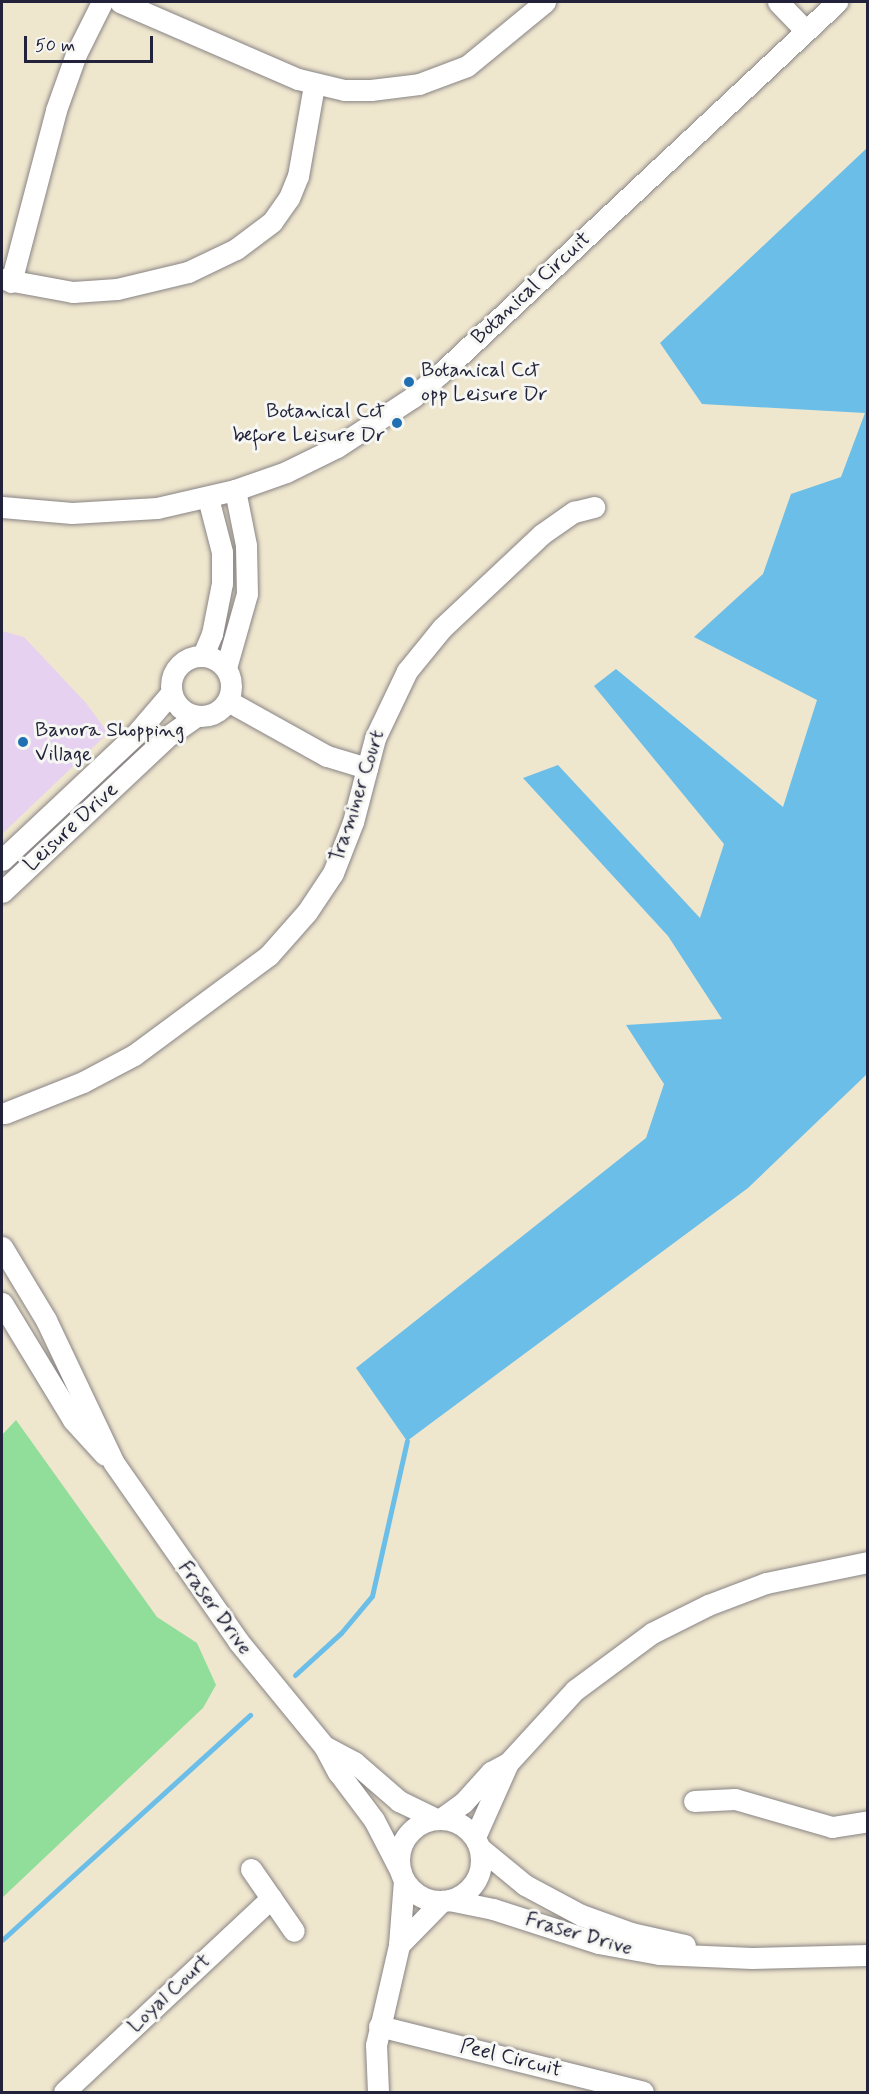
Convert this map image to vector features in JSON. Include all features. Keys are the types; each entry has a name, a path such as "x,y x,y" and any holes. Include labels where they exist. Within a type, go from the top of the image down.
{"street":[{"path":"102,2 76,54 56,110 6,281 73,292 117,289 188,272 258,236 272,222 293,190 314,85"},
{"path":"120,2 314,85 371,90 443,78 488,52 545,2"},
{"path":"778,2 806,31"},
{"name":"Botanical Circuit","path":"2,507 72,513 129,512 208,498 235,490 328,452 413,397 837,2"},
{"path":"235,490 246,545 247,594 226,668 232,685 228,702 327,756 367,768"},
{"path":"208,498 222,552 222,583 212,634 203,655 226,668"},
{"name":"Traminer Court","path":"5,1113 83,1082 134,1055 269,955 307,912 333,873 353,822 367,768 393,694 427,645 542,534 574,512 594,507"},
{"name":"Leisure Drive","path":"2,860 135,735 171,693 178,666 203,655"},
{"path":"171,693 180,709 197,716"},
{"name":"Leisure Drive","path":"2,892 168,736 197,716 214,714 228,702"},
{"name":"Fraser Drive","path":"2,1247 51,1330 114,1463"},
{"name":"Fraser Drive","path":"2,1303 73,1420 114,1463 238,1641 324,1746 338,1772 374,1820 402,1876"},
{"path":"378,2092 375,2053 399,1944 402,1876 399,1854 406,1837 417,1826 439,1819 463,1803 491,1772 508,1763 575,1690 652,1633 708,1605 766,1584 867,1562"},
{"name":"Fraser Drive","path":"324,1746 354,1762 399,1801 439,1819"},
{"path":"399,1944 445,1901 462,1895 477,1879 478,1842 508,1763"},
{"path":"694,1801 735,1799 832,1827 867,1821"},
{"path":"439,1819 462,1824 478,1842"},
{"name":"Fraser Drive","path":"478,1842 511,1876 581,1915 711,1956"},
{"path":"251,1869 294,1930"},
{"path":"402,1876 421,1896 445,1901"},
{"name":"Loyal Court","path":"68,2091 271,1898"},
{"name":"Fraser Drive","path":"445,1901 493,1909 598,1943 659,1954 867,1955"},
{"name":"Peel Circuit","path":"380,2026 643,2092"}],"shaded area":[{"path":"2,631 24,637 86,703 108,733 2,834"}],"green space":[{"path":"16,1420 157,1617 197,1643 216,1685 203,1708 2,1898 2,1435"}],"water":[{"path":"867,148 867,1074 748,1188 407,1441 356,1368 646,1138 664,1084 626,1025 722,1019 668,936 523,778 558,765 700,918 724,844 594,686 616,669 783,807 817,700 694,637 763,574 791,494 841,477 865,413 702,404 660,343"}],"waterway":[{"path":"295,1675 341,1633 372,1596 407,1441"},
{"path":"2,1940 250,1715"}],"place":[{"name":"Botanical Cct opp Leisure Dr","path":"409,382"},
{"name":"Botanical Cct before Leisure Dr","path":"397,423"},
{"name":"Banora Shopping Village","path":"23,742"}]}
